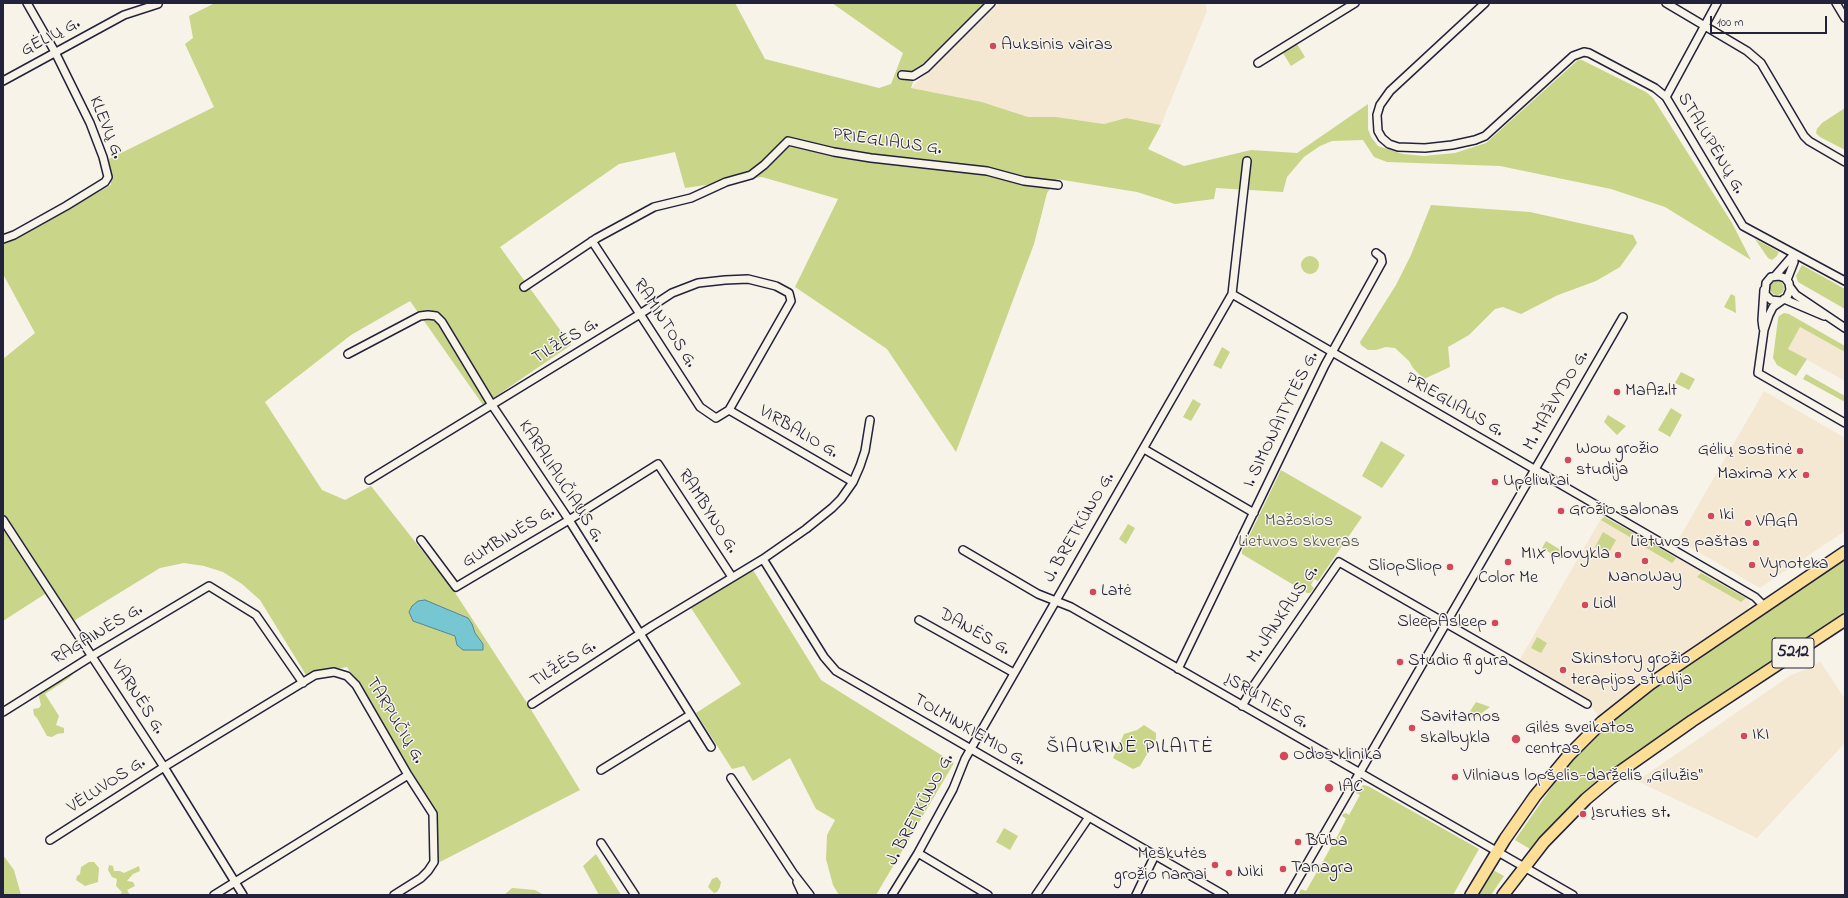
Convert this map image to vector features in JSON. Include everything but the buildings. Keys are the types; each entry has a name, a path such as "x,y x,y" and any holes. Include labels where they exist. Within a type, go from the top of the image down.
{"main road":[{"path":"1471,895 1496,852 1523,812 1545,783 1584,739 1602,722 1650,684 1845,552"},
{"name":"5212","path":"1503,895 1544,842 1576,809 1624,768 1692,721 1845,620"}],"street":[{"name":"KLEVŲ G.","path":"3,239 14,235 66,206 105,182 108,177 103,157 90,123 55,52 27,3"},
{"path":"902,75 913,76 926,68 991,3"},
{"path":"1258,63 1355,3"},
{"name":"STALUPĖNŲ G.","path":"1485,3 1390,90 1380,105 1377,115 1378,131 1382,138 1389,144 1398,147 1425,148 1452,145 1475,140 1485,136 1573,56 1584,52 1655,88 1666,97 1739,222 1747,229 1845,281"},
{"path":"1666,3 1747,51 1761,63 1804,136 1809,141 1845,162"},
{"path":"1666,97 1717,3"},
{"path":"1836,3 1845,18"},
{"name":"GĖLIŲ G.","path":"3,81 124,15 158,4"},
{"name":"PRIEGLIAUS G.","path":"592,242 654,207 691,198 726,182 751,175 764,165 788,141 863,156 986,171 1024,181 1058,185"},
{"name":"J. BRETKŪNO G.","path":"892,895 918,853 953,789 970,748 1144,449 1232,294 1247,161"},
{"path":"524,287 592,242"},
{"name":"RAMINTOS G.","path":"592,242 700,407 716,418 729,410"},
{"name":"I. SIMONAITYTĖS G.","path":"1178,669 1332,353 1382,262 1381,257 1376,253"},
{"path":"1775,276 1794,254"},
{"path":"1794,254 1794,262 1789,284 1789,294 1773,307 1770,312 1764,330 1758,373 1845,423"},
{"path":"1764,330 1762,320 1764,290 1768,279 1775,276 1782,276 1796,295 1820,310 1826,317"},
{"name":"TILŽĖS G.","path":"369,480 672,293 698,283 748,279 776,286 791,296 791,301 729,410"},
{"path":"1764,290 1771,300 1783,300 1826,317 1845,328"},
{"name":"PRIEGLIAUS G.","path":"1232,294 1755,597 1764,606"},
{"name":"KARALIAUČIAUS G.","path":"348,354 420,316 436,316 442,322 492,405 569,520 711,747"},
{"name":"M. MAŽVYDO G.","path":"1289,895 1622,317"},
{"name":"VIRBALIO G.","path":"729,410 853,482"},
{"name":"TILŽĖS G.","path":"532,704 732,577 763,559 806,529 832,508 841,499 853,482 865,451 870,420"},
{"path":"1144,449 1254,513"},
{"name":"GUMBINĖS G.","path":"421,540 456,587 569,520 658,464"},
{"name":"RAMBYNO G.","path":"658,464 732,577"},
{"name":"VARNĖS G.","path":"3,520 164,767 243,895"},
{"name":"ĮSRUTIES G.","path":"963,550 1038,594 1070,607 1359,774 1573,895"},
{"name":"TOLMINKIEMIO G.","path":"763,559 833,669 1224,895"},
{"name":"M. JANKAUS G.","path":"1242,706 1254,685 1339,562 1446,624"},
{"name":"RAGAINĖS G.","path":"3,712 92,656 209,586 256,615 303,683"},
{"name":"DANĖS G.","path":"919,620 1014,673"},
{"path":"1446,624 1587,704"},
{"name":"TARPUČIŲ G.","path":"303,683 315,675 325,672 338,673 352,680 408,775 433,814 434,862 421,878 394,895"},
{"name":"VĖLUVOS G.","path":"50,840 164,767 303,683"},
{"path":"601,770 690,715"},
{"path":"214,895 408,775"},
{"path":"731,778 793,873 810,895"},
{"path":"1036,895 1089,817"},
{"path":"601,843 635,895"},
{"path":"918,853 988,895"},
{"path":"1136,895 1155,855"},
{"path":"793,873 803,895"}],"shaded area":[{"path":"999,3 1205,3 1207,11 1161,125 1126,118 1104,124 1056,117 1028,117 982,102 911,88"},
{"path":"1800,327 1845,352 1845,381 1788,349"},
{"path":"1764,391 1845,438 1845,531 1760,588 1678,540"},
{"path":"1603,515 1745,596 1749,599 1750,604 1747,612 1646,679 1599,718 1588,701 1519,661"},
{"path":"1820,661 1845,699 1845,743 1757,838 1637,781 1791,675 1812,667"}],"green space":[{"path":"215,3 735,3 765,59 879,88 891,84 903,53 832,3 987,3 917,70 911,88 982,102 1028,117 1056,117 1104,124 1126,118 1161,125 1148,149 1184,166 1251,150 1297,153 1368,104 1368,129 1371,137 1378,146 1403,154 1424,156 1455,153 1486,143 1578,60 1582,60 1646,92 1653,98 1732,223 1751,260 1665,207 1611,189 1500,166 1387,162 1374,157 1363,140 1332,141 1320,146 1304,157 1287,177 1283,192 1216,188 1214,199 1175,204 1137,192 1057,179 1047,193 1034,244 956,452 887,349 795,287 838,199 762,177 685,188 675,152 619,164 500,247 571,345 483,405 410,301 351,335 265,402 322,490 345,500 371,486 454,591 527,703 580,790 436,864 438,849 436,811 347,667 306,675 260,600 242,584 223,572 204,566 184,563 160,568 67,625 45,594 3,621 3,359 35,333 3,274 3,243 17,237 111,185 109,159 214,107 185,44 193,38 189,16"},
{"path":"1297,44 1305,57 1291,66 1283,53"},
{"path":"1845,108 1845,150 1820,137 1816,133 1817,129 1822,123"},
{"path":"1431,205 1530,212 1633,235 1637,243 1620,267 1596,281 1558,295 1521,314 1503,307 1495,309 1469,335 1448,347 1450,367 1424,379 1413,368 1409,361 1395,348 1386,347 1376,350 1368,350 1361,345 1360,342 1396,285 1411,255"},
{"path":"1755,239 1779,252 1777,256 1772,260 1768,258"},
{"path":"1310,256 1316,259 1319,265 1316,271 1310,274 1304,271 1301,265 1304,259"},
{"path":"1802,265 1845,289 1845,309 1798,282 1796,276"},
{"path":"1777,281 1782,283 1784,288 1782,293 1777,295 1772,293 1770,288 1772,283"},
{"path":"1731,294 1735,296 1736,313 1724,307"},
{"path":"1784,313 1789,314 1845,346 1845,352 1800,327 1788,349 1807,359 1796,376 1777,365 1773,358 1778,319 1779,316"},
{"path":"1222,347 1230,352 1221,369 1213,365"},
{"path":"1681,372 1695,379 1689,390 1675,383"},
{"path":"1806,374 1845,396 1845,402 1803,379"},
{"path":"1193,399 1201,404 1191,421 1183,417"},
{"path":"1671,408 1682,415 1670,437 1658,430"},
{"path":"1608,415 1626,426 1617,435 1604,422"},
{"path":"1381,441 1405,455 1382,488 1362,476"},
{"name":"Mažosios Lietuvos skveras","path":"1281,470 1362,517 1318,581 1314,579 1311,585 1314,588 1310,593 1307,593 1242,554 1242,551"},
{"path":"1604,517 1632,532 1634,534 1633,539 1601,520"},
{"path":"1128,524 1135,528 1126,544 1119,539"},
{"path":"1603,532 1616,540 1608,554 1595,547"},
{"path":"1546,541 1564,552 1560,559 1542,548"},
{"path":"1648,541 1676,558 1674,561 1672,563 1643,546"},
{"path":"1845,561 1845,614 1633,754 1581,797 1530,849 1515,840 1565,768 1614,720 1657,686 1838,564"},
{"path":"753,570 821,680 954,763 876,895 839,895 833,885 826,859 827,835 835,820 816,809 790,758 753,781 744,766 732,769 696,713 741,684 691,608"},
{"path":"1701,573 1746,598 1741,602 1697,577"},
{"path":"1537,637 1547,643 1541,653 1531,648"},
{"path":"74,670 73,674 69,678 45,694 59,716 56,725 64,728 64,733 57,734 52,737 47,736 34,715 33,709 39,708 41,705 39,697 40,692"},
{"path":"1476,702 1490,707 1475,718 1467,716"},
{"path":"1144,725 1156,733 1156,739 1140,766 1133,769 1113,758 1124,734 1137,730"},
{"path":"1363,785 1368,786 1479,849 1453,895 1302,895 1299,893 1301,889 1306,891 1318,870 1313,867 1313,864 1316,863 1321,865 1332,845 1328,842 1328,840 1330,839 1335,841 1346,819 1342,816 1343,814 1346,813 1349,815 1360,795 1356,793"},
{"path":"1004,828 1018,836 1010,850 996,842"},
{"path":"596,854 621,895 599,895 583,866"},
{"path":"3,855 14,870 21,895 3,895"},
{"path":"89,862 94,862 99,868 98,882 85,886 76,880 77,876 80,874 81,867"},
{"path":"109,865 113,866 114,871 124,873 139,866 140,871 133,874 127,881 133,882 135,886 127,890 130,895 120,895 122,892 116,886 117,879 112,877 108,870"},
{"path":"1491,869 1504,876 1491,895 1477,895"},
{"path":"717,877 721,882 717,892 714,893 708,887 712,879"},
{"path":"512,888 535,890 544,895 504,895"}],"water":[{"path":"425,600 468,618 475,633 483,644 483,650 463,650 457,645 455,636 413,621 409,612 412,606 418,601"}],"place":[{"name":"Auksinis vairas","path":"993,46"},
{"name":"MaAz.lt","path":"1617,392"},
{"name":"Gėlių sostinė","path":"1800,451"},
{"name":"Wow grožio studija","path":"1568,460"},
{"name":"Maxima XX","path":"1806,475"},
{"name":"Upeliukai","path":"1495,482"},
{"name":"Grožio salonas","path":"1561,511"},
{"name":"Iki","path":"1711,516"},
{"name":"VAGA","path":"1748,523"},
{"name":"Lietuvos paštas","path":"1756,543"},
{"name":"MIX plovykla","path":"1618,555"},
{"name":"NanoWay","path":"1645,561"},
{"name":"Color Me","path":"1508,562"},
{"name":"Vynoteka","path":"1752,565"},
{"name":"SliopSliop","path":"1450,567"},
{"name":"Latė","path":"1093,592"},
{"name":"Lidl","path":"1585,605"},
{"name":"SleepAsleep","path":"1495,623"},
{"name":"Studio figura","path":"1400,662"},
{"name":"Skinstory grožio terapijos studija","path":"1563,670"},
{"name":"Savitarnos skalbykla","path":"1412,728"},
{"name":"IKI","path":"1744,736"},
{"name":"Gilės sveikatos centras","path":"1516,739"},
{"name":"Odos klinika","path":"1284,756"},
{"name":"Vilniaus lopšelis-darželis „Gilužis“","path":"1455,777"},
{"name":"IAC","path":"1329,788"},
{"name":"Įsruties st.","path":"1583,814"},
{"name":"Būba","path":"1298,842"},
{"name":"Meškutės grožio namai","path":"1215,865"},
{"name":"Tanagra","path":"1283,869"},
{"name":"Niki","path":"1229,873"}],"district":[{"name":"ŠIAURINĖ PILAITĖ","path":"1130,749"}]}
